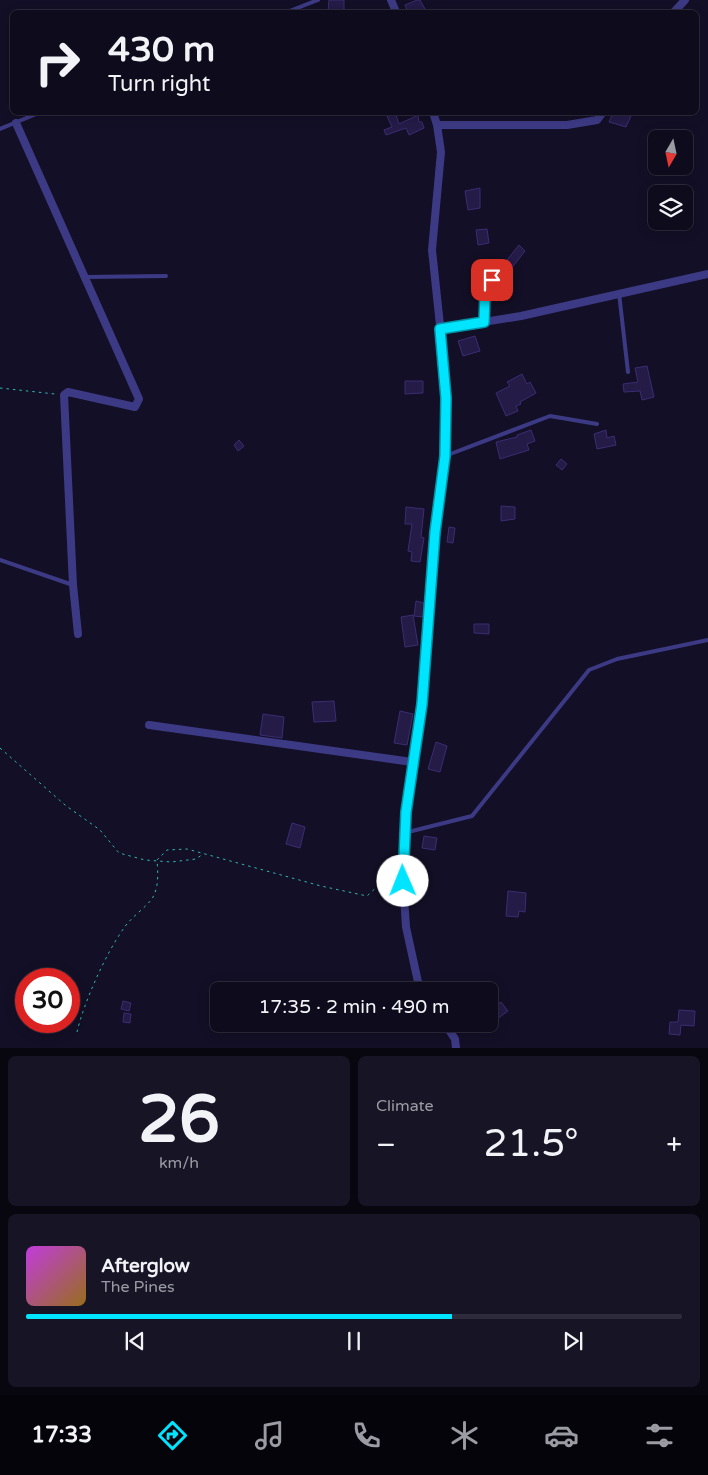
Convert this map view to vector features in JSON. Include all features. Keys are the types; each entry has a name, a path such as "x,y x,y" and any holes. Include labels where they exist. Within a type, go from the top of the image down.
{"street":[{"path":"676,10 684,0"},
{"path":"418,982 406,927 402,866 412,762 422,704 435,532 445,456 446,398 432,250 441,152 438,125 434,115"},
{"path":"438,125 567,125 597,120 601,115"},
{"path":"16,123 139,399 135,407 68,392 64,395 73,585 78,634"},
{"path":"440,329 521,316 708,274"},
{"path":"149,725 412,762"},
{"path":"450,1032 456,1048"}],"lane":[{"path":"293,10 318,0"},
{"path":"0,129 34,115"},
{"path":"484,322 485,294 499,265"},
{"path":"83,277 166,276"},
{"path":"619,294 628,372"},
{"path":"445,456 550,416 597,424"},
{"path":"0,560 73,585"},
{"path":"404,833 472,816 589,670 617,659 708,640"}],"path":[{"path":"0,388 64,395"},
{"path":"0,748 65,805 100,830 119,853 145,860 171,862 196,859 204,854"},
{"path":"80,1020 83,1007 107,957 124,928 152,899 158,873 157,860 167,850 187,848 321,886 367,896 385,877 402,866"}],"building":[{"path":"329,0 344,0 344,10 328,10"},
{"path":"420,0 425,9 407,10 405,5"},
{"path":"386,115 396,115 399,124 418,115 419,122 422,122 424,128 409,135 406,128 386,135 384,130 392,127"},
{"path":"612,115 632,115 626,127 609,122"},
{"path":"480,188 480,208 468,210 465,191"},
{"path":"487,229 489,243 478,245 476,230"},
{"path":"519,245 525,251 510,270 503,265"},
{"path":"475,336 480,351 463,356 458,341"},
{"path":"647,366 654,397 642,400 640,391 624,392 623,384 638,382 635,368"},
{"path":"522,374 527,384 530,382 536,393 516,406 518,411 506,416 496,393 510,386 507,382"},
{"path":"405,381 423,381 423,393 405,394"},
{"path":"531,430 535,441 527,444 529,450 500,459 496,442 517,437 517,435"},
{"path":"606,430 607,438 614,436 616,445 597,449 594,434"},
{"path":"239,440 244,446 238,451 234,445"},
{"path":"561,459 567,464 562,470 556,465"},
{"path":"501,506 515,507 515,519 501,521"},
{"path":"406,507 424,509 421,537 424,538 420,562 411,561 412,552 408,551 412,524 405,524"},
{"path":"449,527 455,528 453,543 447,542"},
{"path":"416,601 424,603 423,617 414,616"},
{"path":"413,615 418,645 405,647 401,617"},
{"path":"474,624 489,624 489,634 474,633"},
{"path":"334,701 336,721 314,722 312,702"},
{"path":"400,711 413,714 407,745 394,743"},
{"path":"263,714 284,717 282,738 260,735"},
{"path":"436,742 447,746 440,772 428,769"},
{"path":"292,823 305,827 300,848 286,844"},
{"path":"424,836 437,838 435,850 422,848"},
{"path":"508,891 526,893 525,912 519,911 518,917 506,916"},
{"path":"123,1001 131,1003 129,1011 121,1009"},
{"path":"501,1002 508,1011 498,1018 498,1004"},
{"path":"679,1010 695,1011 694,1026 681,1025 680,1035 669,1034 670,1022 678,1022"},
{"path":"124,1013 131,1014 130,1023 123,1022"}],"route":[{"path":"403,881 402,866 406,812 422,704 435,532 445,456 446,398 440,329 484,322 485,294 492,280"}]}
